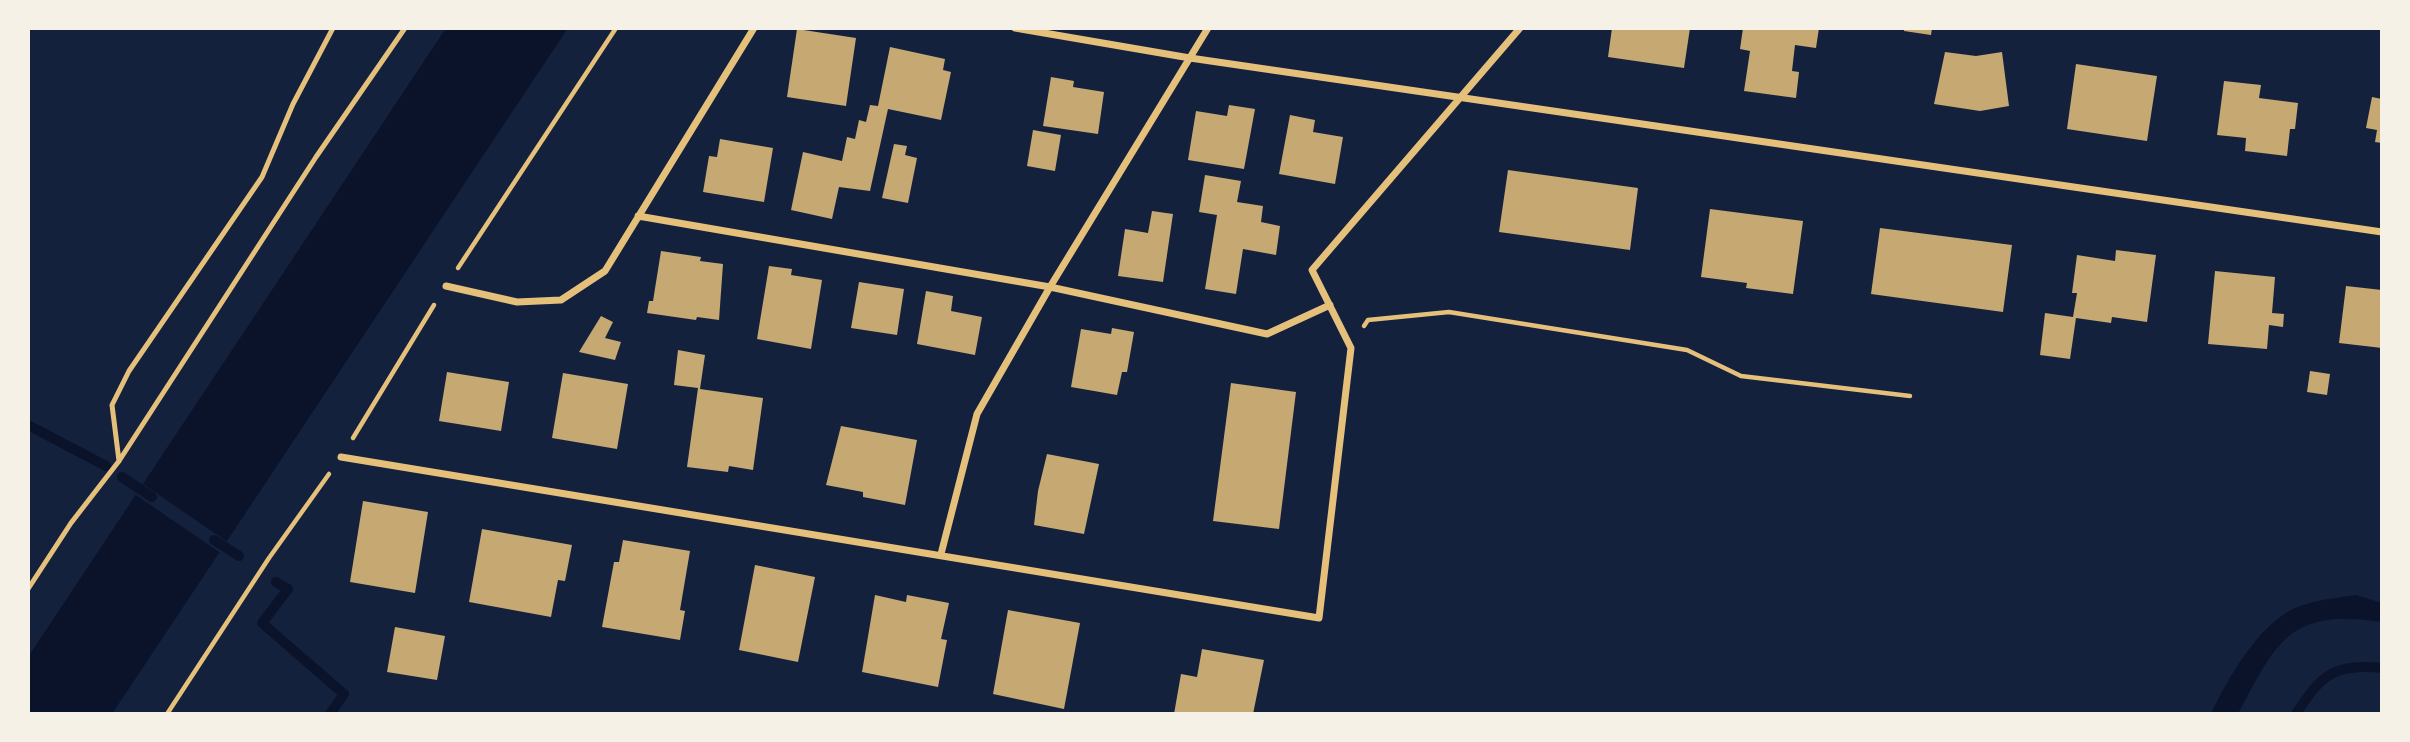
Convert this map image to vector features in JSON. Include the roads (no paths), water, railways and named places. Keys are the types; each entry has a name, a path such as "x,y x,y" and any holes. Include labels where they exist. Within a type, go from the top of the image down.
{"street":[{"path":"446,286 517,302 561,300 605,271 754,28"},
{"path":"1015,28 1190,58 2382,232"},
{"path":"941,554 977,414 1050,287 1208,28"},
{"path":"341,457 1319,618 1351,348 1312,270 1520,28"},
{"path":"638,216 1050,287 1268,334 1330,305"}],"lane":[{"path":"119,461 112,405 129,371 262,177 293,104 333,28"},
{"path":"28,589 71,523 119,461 316,157 405,28"}],"water":[{"path":"446,28 568,28 112,714 28,714 28,657"},
{"path":"2356,595 2382,603 2382,622 2326,620 2290,635 2264,666 2238,714 2211,714 2245,655 2280,617 2308,603"}],"waterway":[{"path":"28,425 106,466"},
{"path":"122,477 152,497"},
{"path":"214,540 239,556"},
{"path":"276,582 288,589 262,623 344,694 330,714"},
{"path":"2296,714 2313,690 2330,674 2352,668 2382,668"}]}
